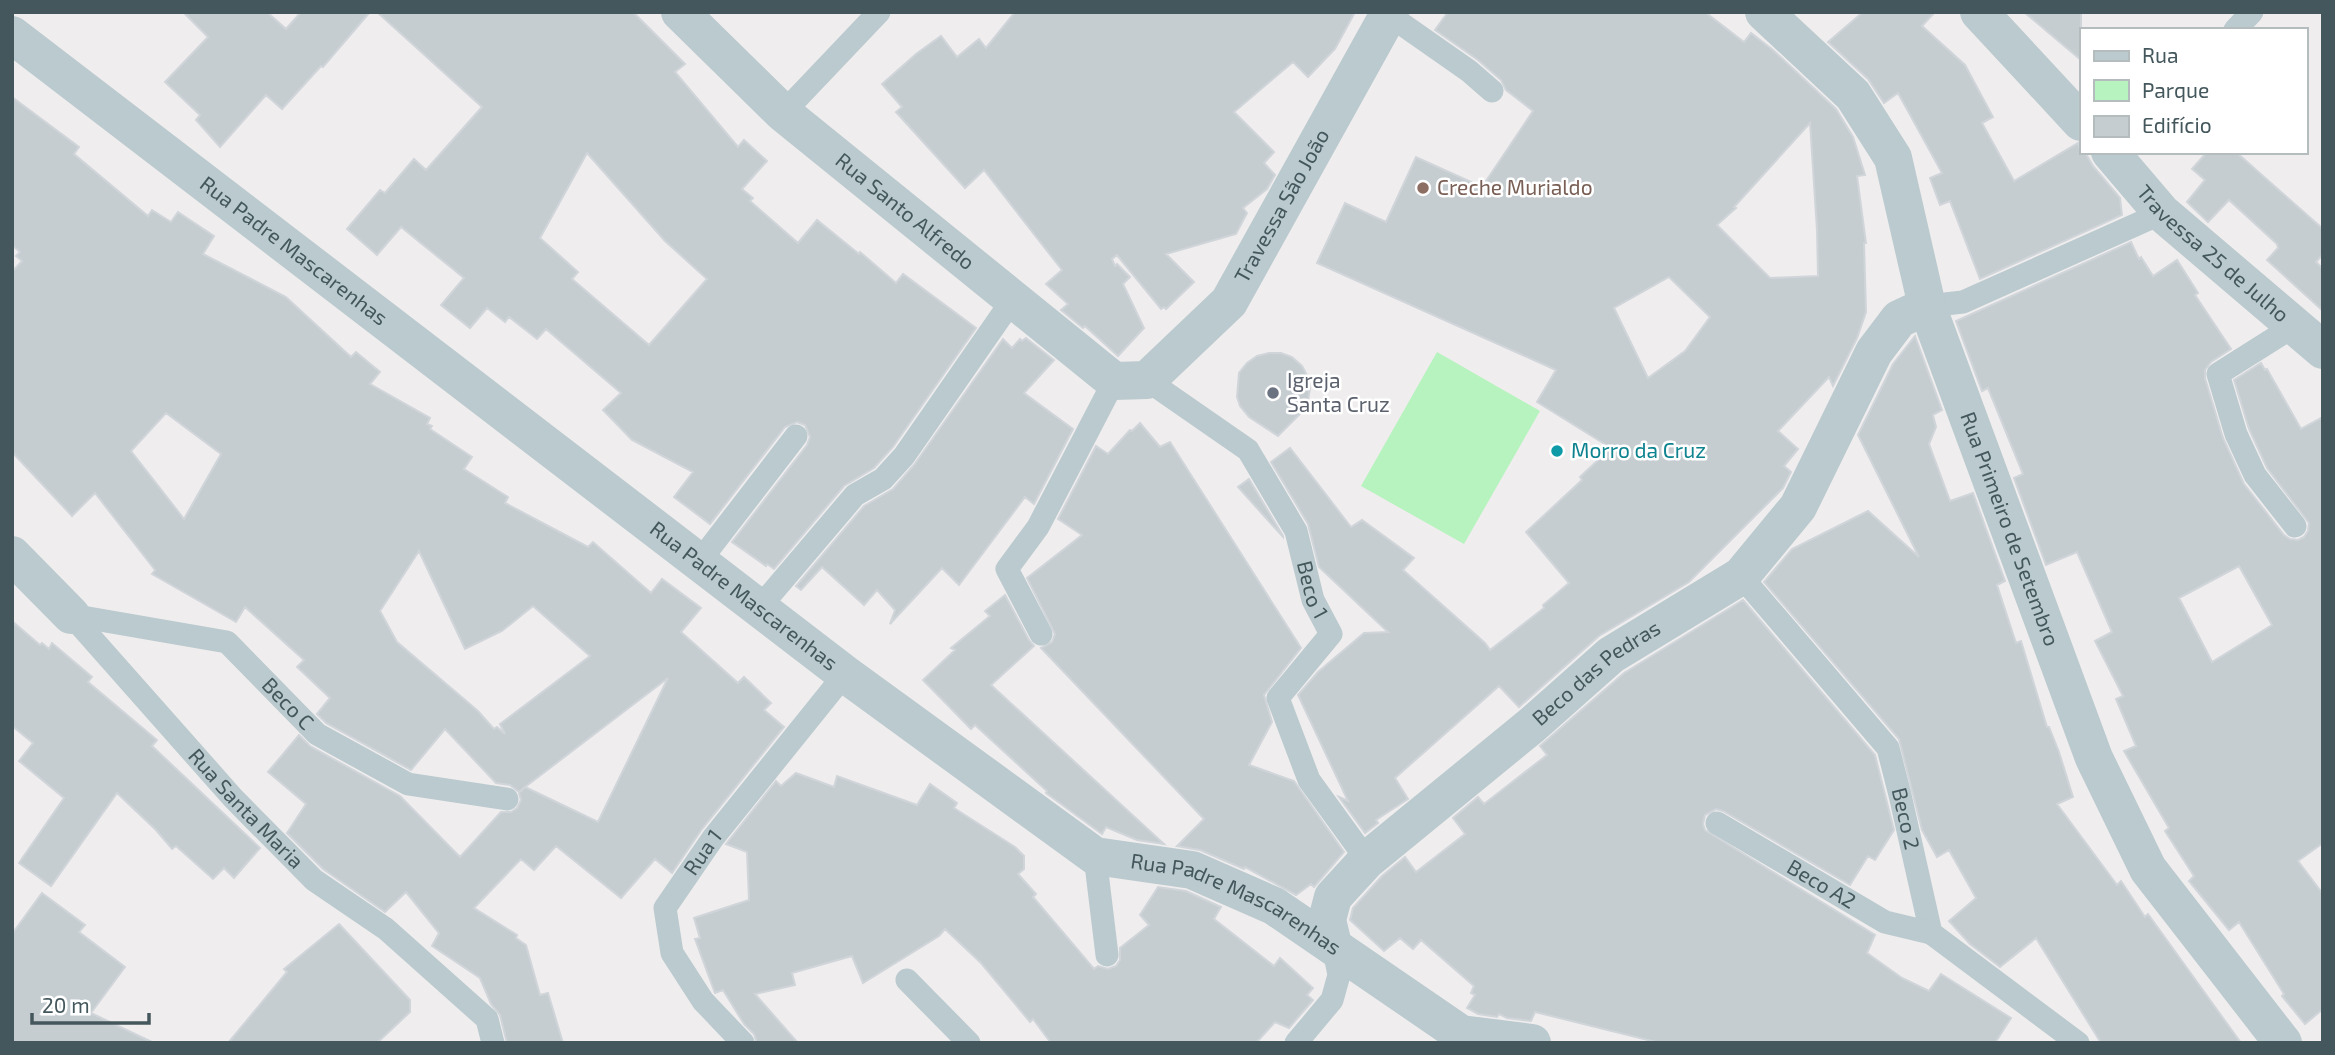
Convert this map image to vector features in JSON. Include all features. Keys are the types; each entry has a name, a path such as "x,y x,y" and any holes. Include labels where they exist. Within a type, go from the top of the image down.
{"street":[{"name":"Rua Santo Alfredo","path":"680,12 783,113 1013,299 1130,381"},
{"name":"Rua Primeiro de Setembro","path":"1764,12 1853,95 1893,158 1927,306 2094,758 2148,869 2283,1043"},
{"path":"1979,12 2080,121"},
{"name":"Travessa São João","path":"1130,381 1229,302 1389,13"},
{"name":"Rua Padre Mascarenhas","path":"12,34 845,674 1095,856 1192,870 1274,906 1461,1034 1532,1043"},
{"name":"Travessa 25 de Julho","path":"2118,155 2162,213 2323,350"},
{"name":"Beco das Pedras","path":"1332,945 1326,920 1333,897 1367,860 1532,725 1611,655 1741,576 1798,507 1874,352 1899,319 1927,306"},
{"name":"Rua Santa Maria","path":"12,555 71,615"}],"lane":[{"path":"783,113 879,12"},
{"path":"2237,28 2252,12"},
{"path":"1389,13 1492,91"},
{"path":"1927,306 1963,302 2162,213"},
{"path":"759,608 855,495 883,479 904,456 1013,299"},
{"path":"2294,326 2218,374 2236,434 2255,475 2295,526"},
{"path":"1041,634 1007,569 1038,527 1130,381"},
{"name":"Beco 1","path":"1130,381 1248,450 1296,531 1313,600 1331,634 1278,698 1309,780 1367,860"},
{"path":"699,562 796,436"},
{"name":"Beco 2","path":"1741,576 1888,748 1931,933"},
{"name":"Beco C","path":"71,615 227,642 317,734 408,783 507,799"},
{"name":"Rua Santa Maria","path":"71,615 233,798 314,880 386,929 487,1019 493,1043"},
{"name":"Rua 1","path":"743,1043 704,1001 672,953 665,908 713,838 845,674"},
{"name":"Beco A2","path":"1717,823 1885,922 1931,933"},
{"path":"1095,856 1107,955"},
{"path":"1931,933 2078,1043"},
{"name":"Beco das Pedras","path":"1296,1043 1332,1000 1339,975 1332,945"},
{"path":"907,980 970,1043"}],"green space":[{"path":"1437,352 1540,411 1464,544 1361,486"}],"building":[{"path":"183,12 267,12 286,29 301,12 370,12 323,67 321,66 282,109 266,95 220,147 196,120 200,115 165,82 208,37"},
{"path":"377,12 633,12 685,64 675,72 738,147 744,140 767,161 742,189 753,198 750,201 798,243 817,220 896,283 903,274 976,328 893,447 874,468 844,486 774,569 732,542 807,445 810,437 805,425 797,422 785,427 710,524 674,497 693,472 632,440 603,410 621,393 546,329 537,339 509,317 505,322 487,308 470,328 441,305 464,278 401,227 377,255 347,229 380,190 385,193 414,159 426,170 482,107","holes":["587,153 665,241 707,279 649,345 572,279 578,272 540,238"]},
{"path":"1015,12 1355,12 1335,49 1308,77 1293,62 1234,112 1274,152 1264,163 1275,175 1267,189 1243,208 1247,213 1236,234 1166,254 1194,282 1166,309 1161,309 1117,255 1112,259 1115,266 1117,264 1130,277 1123,284 1144,328 1118,356 1085,326 1083,328 1061,310 1068,304 1046,284 1062,270 984,170 965,188 896,112 902,107 882,84 941,36 957,57 979,39 986,48"},
{"path":"1448,12 1705,12 1744,42 1751,33 1836,109 1853,137 1865,175 1857,176 1866,243 1866,312 1857,338 1833,386 1829,377 1778,431 1798,449 1784,466 1791,472 1783,488 1689,582 1599,636 1519,707 1499,686 1395,778 1408,799 1376,820 1378,823 1365,833 1339,797 1348,801 1298,695 1318,672 1364,633 1388,632 1319,567 1308,524 1271,462 1290,448 1351,527 1362,520 1414,558 1403,570 1490,650 1544,608 1543,605 1569,583 1526,532 1582,480 1580,477 1611,448 1537,402 1556,370 1317,263 1345,203 1386,222 1416,157 1482,187 1533,111 1506,90 1501,80 1478,60 1435,30","holes":["1810,123 1818,276 1770,278 1717,225 1736,208 1734,207","1669,277 1710,317 1685,351 1648,378 1614,308"]},
{"path":"1863,12 1935,12 1922,26 1965,65 1993,117 1982,123 2014,181 2078,143 2080,154 2086,154 2120,198 2122,215 1980,279 1950,201 1940,205 1930,178 1942,173 1898,93 1884,103 1868,79 1828,42"},
{"path":"2024,12 2081,12 2080,59"},
{"path":"12,97 79,147 74,154 148,216 152,210 171,222 178,212 214,236 203,254 286,297 351,357 356,352 380,372 370,384 430,418 427,424 432,426 430,429 472,457 464,469 508,497 505,503 588,547 593,542 651,593 662,579 701,608 681,632 738,683 744,677 771,703 764,710 784,727 702,829 672,873 655,859 621,898 556,846 534,870 521,859 474,908 517,935 516,938 526,945 540,995 548,993 563,1043 507,1043 500,1015 491,1004 480,978 432,946 439,933 406,892 385,912 323,869 287,833 306,804 268,772 299,735 310,746 400,796 460,857 501,812 511,812 517,808 521,800 519,793 525,787 519,792 510,785 496,783 445,729 411,770 326,723 317,714 330,698 297,667 304,660 245,607 236,622 152,574 155,570 95,493 72,516 12,452 12,272 22,261 16,256 20,252 12,245","holes":["166,413 221,454 184,519 131,451","419,551 465,649 502,631 533,606 590,656 500,724 505,734 497,727 494,729 478,711 397,642 380,611","668,678 598,822 525,787"]},
{"path":"2205,154 2238,154 2323,229 2323,254 2316,262 2323,269 2323,311 2267,260 2278,248 2277,244 2229,200 2208,222 2187,202 2205,180 2192,169"},
{"path":"2131,242 2139,259 2141,257 2153,276 2177,260 2198,293 2195,295 2231,349 2211,362 2205,370 2223,438 2244,484 2290,539 2298,540 2304,537 2309,523 2267,468 2249,429 2234,380 2261,363 2301,429 2323,417 2323,843 2298,861 2323,894 2323,1009 2305,1024 2282,996 2284,994 2239,922 2229,930 2189,881 2194,876 2165,831 2169,828 2124,751 2136,746 2116,699 2123,696 2095,641 2112,632 2077,552 2046,565 2014,478 2023,474 1988,388 1982,391 1956,321","holes":["2239,566 2272,625 2212,662 2179,598"]},
{"path":"1915,336 1942,410 1933,415 1936,427 1929,444 1950,501 1973,493 2005,581 1997,585 2016,643 2021,641 2047,727 2059,752 2073,797 2057,804 2117,885 2121,881 2145,917 2148,914 2241,1043 2101,1043 2036,938 2000,967 1970,944 1949,921 1976,898 1949,850 1937,857 1922,830 1899,739 1764,582 1792,549 1868,511 1919,557 1858,435 1893,364"},
{"path":"1026,338 1054,360 1024,393 1073,429 1034,504 1025,497 959,585 942,568 890,624 895,610 877,590 864,605 822,567 801,590 796,586 864,506 893,489 914,465 1003,339 1012,348 1020,339 1022,341"},
{"name":"Igreja Santa Cruz","path":"1269,353 1292,357 1302,366 1310,388 1303,411 1278,436 1249,417 1237,397 1239,373 1257,356"},
{"path":"1140,423 1160,447 1170,442 1301,648 1264,695 1272,722 1249,765 1294,781 1344,852 1314,887 1311,884 1296,895 1245,867 1244,869 1200,850 1177,846 1204,819 1041,648 1052,642 1055,634 1027,578 1082,535 1058,519 1096,446 1108,454"},
{"path":"1249,479 1283,536 1283,537 1238,487"},
{"path":"1005,595 1034,646 991,685 1164,844 1137,840 1106,827 1102,834 1046,793 1047,791 975,725 971,729 923,680 955,650 951,648 990,616 985,611"},
{"path":"1743,600 1875,755 1894,830 1875,860 1868,856 1850,885 1723,811 1716,809 1705,815 1705,830 1875,935 1867,953 1902,978 1929,991 1941,974 2011,1018 1995,1043 1660,1043 1535,1012 1531,1021 1507,1018 1499,1014 1497,1017 1478,1014 1467,1008 1475,995 1471,993 1474,986 1421,940 1413,949 1400,938 1384,951 1350,920 1353,908 1382,876 1405,857 1416,872 1465,834 1453,818 1478,797 1484,804 1547,755 1540,746 1624,673"},
{"path":"12,621 40,645 42,643 49,649 52,643 92,677 88,682 157,740 152,746 260,848 234,878 224,868 213,879 176,846 172,849 117,793 51,886 19,863 64,798 19,761 33,743 12,726"},
{"path":"796,773 834,787 837,776 917,805 930,784 957,803 954,808 1015,847 1024,856 1024,869 1018,874 1036,894 1033,897 1094,969 1098,966 1108,969 1116,966 1120,960 1120,948 1149,925 1140,915 1158,887 1186,891 1221,907 1214,919 1274,966 1280,958 1313,988 1307,995 1313,1000 1289,1028 1275,1022 1256,1043 1051,1043 1033,1019 1030,1022 981,963 945,929 939,936 863,983 852,956 792,973 795,985 755,994 798,1043 757,1043 754,1034 744,1024 723,990 715,993 695,939 700,938 694,918 749,900 747,852 726,844 776,781 781,786"},
{"path":"42,893 85,925 79,932 125,967 91,1013 154,1043 12,1043 12,934"},
{"path":"339,924 410,1000 410,1012 377,1043 228,1043 287,972 284,969"}],"place":[{"name":"Creche Murialdo","path":"1423,188"},
{"name":"Igreja Santa Cruz","path":"1273,393"},
{"name":"Morro da Cruz","path":"1557,451"}]}
